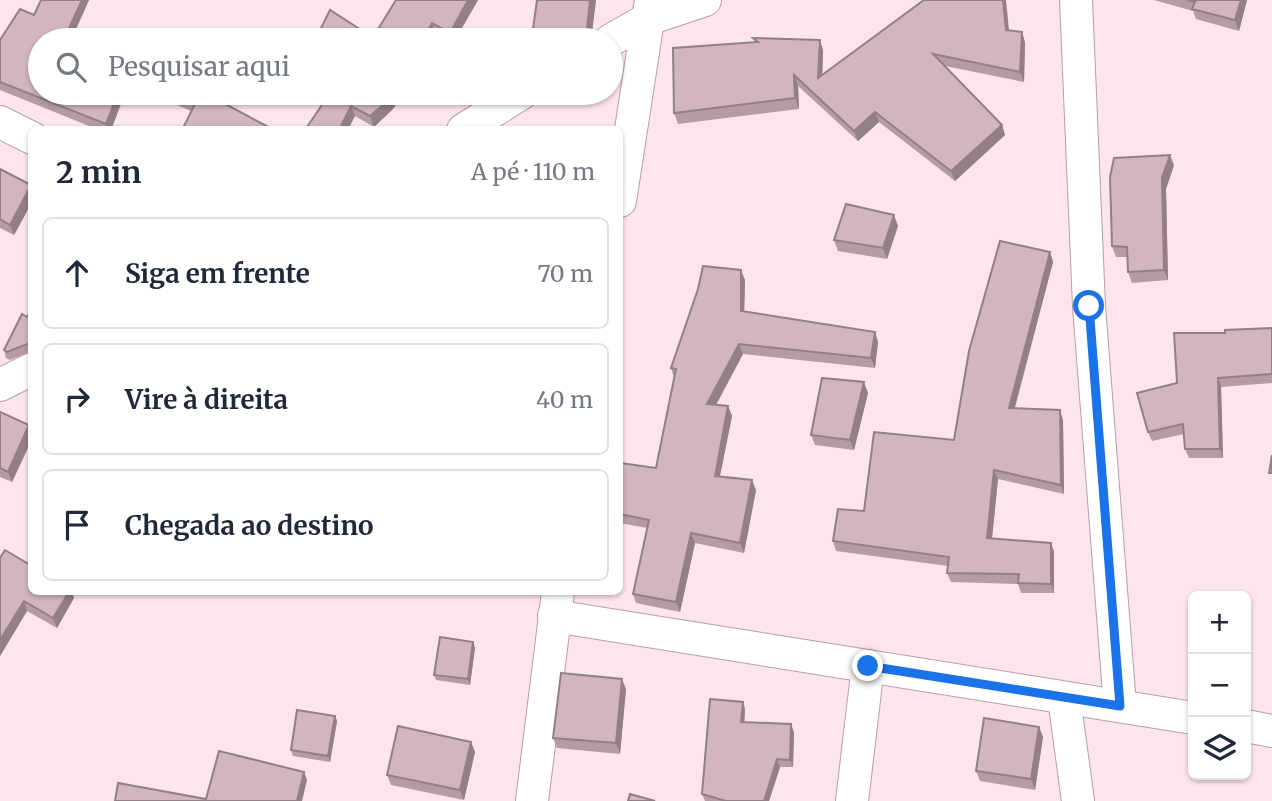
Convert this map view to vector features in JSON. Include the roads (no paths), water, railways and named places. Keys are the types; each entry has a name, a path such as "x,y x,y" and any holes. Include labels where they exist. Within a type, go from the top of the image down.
{"street":[{"path":"623,31 650,10 705,0"},
{"path":"1076,0 1089,306 1120,706"},
{"path":"623,182 650,10"},
{"path":"469,126 503,105"},
{"path":"0,122 28,136"},
{"path":"0,385 28,371"},
{"path":"532,801 556,604 868,666 1188,717"},
{"path":"852,801 868,666"},
{"path":"1064,698 1078,801"},
{"path":"1251,727 1272,731"}]}
